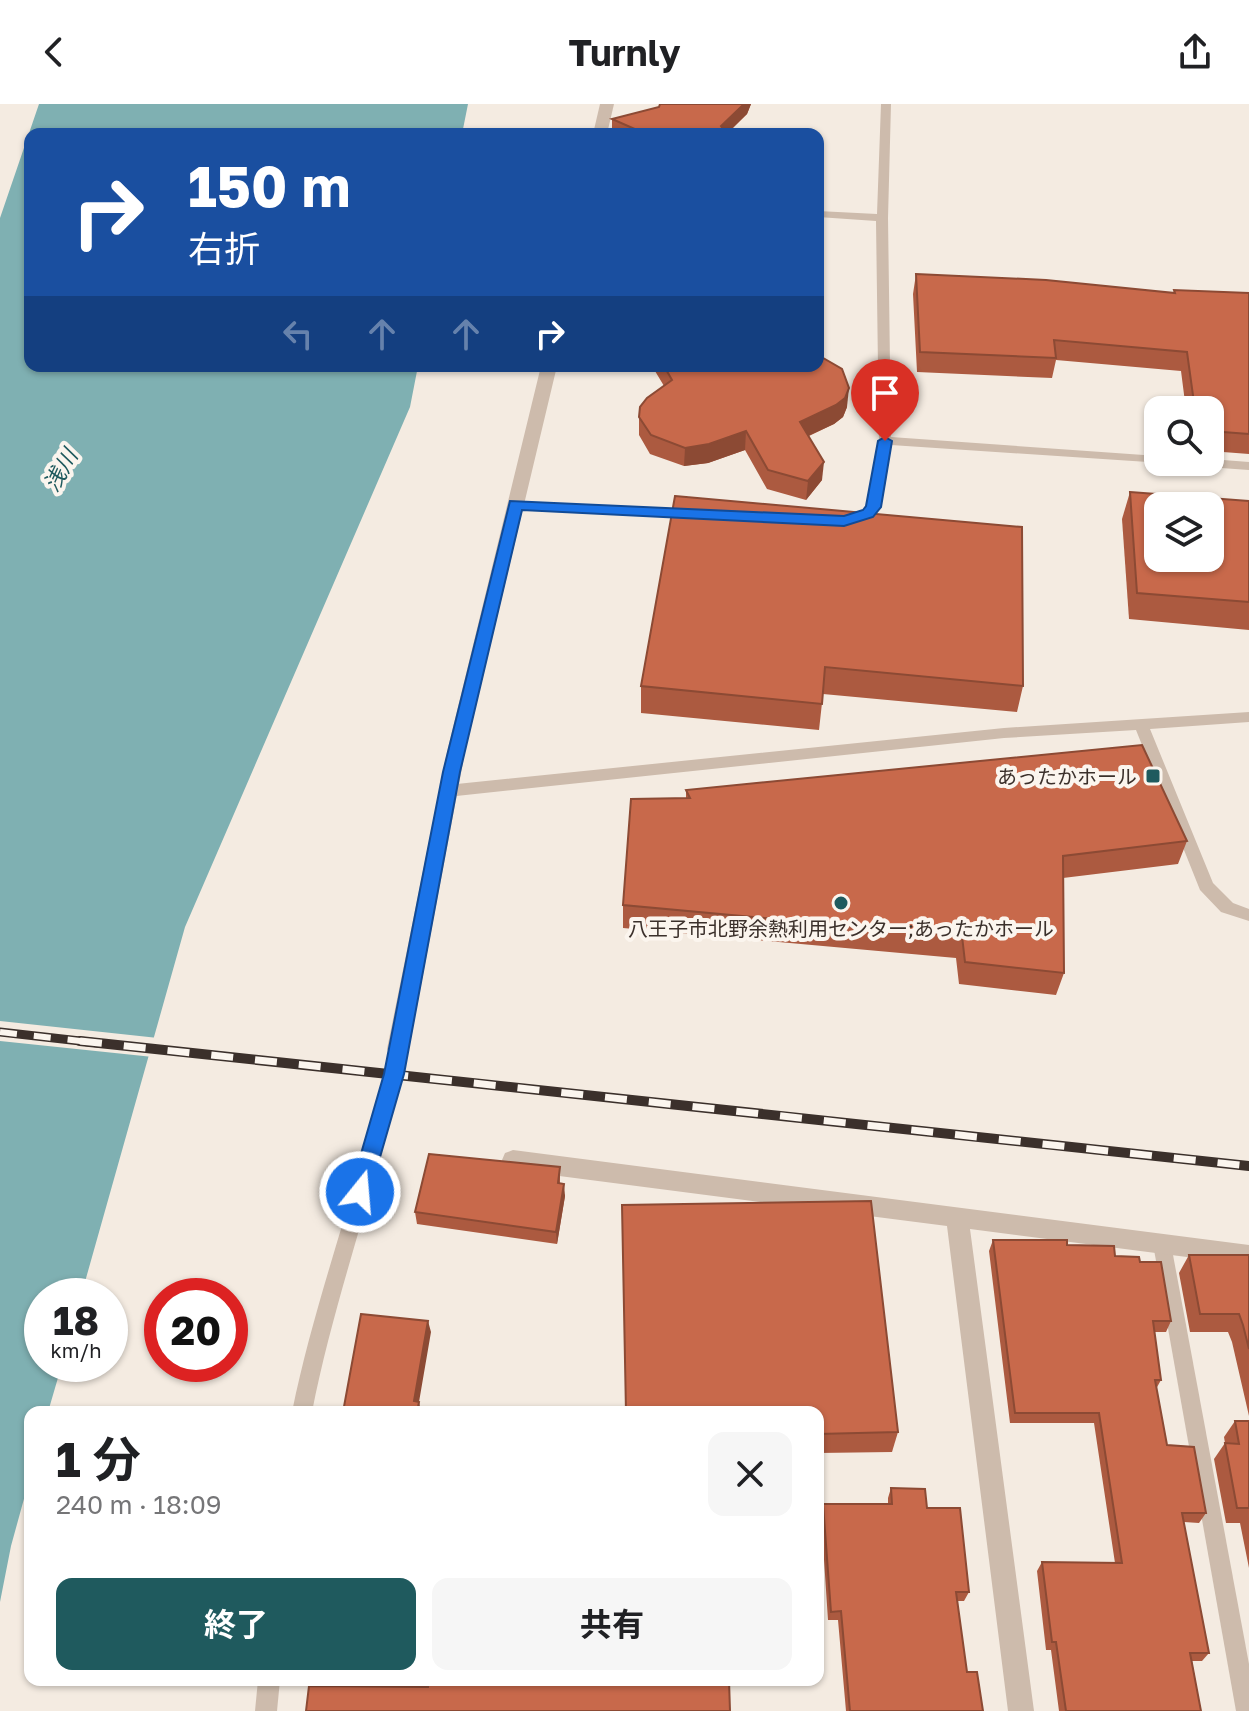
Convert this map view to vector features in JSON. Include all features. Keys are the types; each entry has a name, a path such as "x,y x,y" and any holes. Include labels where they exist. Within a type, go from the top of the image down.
{"street":[{"path":"601,128 607,104"},
{"path":"398,1049 447,791 548,372"},
{"path":"513,1160 1249,1255"},
{"path":"957,1218 1021,1711"}],"lane":[{"path":"830,522 868,514 874,507 885,441 882,218 886,104"},
{"path":"824,214 882,218"},
{"path":"885,441 1144,459"},
{"path":"1224,464 1249,466"},
{"path":"515,505 705,515"},
{"path":"447,791 989,734 1249,717"},
{"path":"1141,725 1206,886 1227,908 1249,915"},
{"path":"303,1406 326,1304 385,1107 398,1049"},
{"path":"1162,1244 1247,1711"},
{"path":"266,1711 268,1686"}],"water":[{"path":"39,104 468,104 463,128 31,128"},
{"name":"浅川","path":"24,148 24,372 417,372 410,407 185,927 86,1278 24,1278 24,1382 57,1382 50,1406 24,1406 24,1499 0,1602 0,218"}],"pier":[{"path":"0,1021 158,1038 153,1057 0,1041"}],"building":[{"path":"660,104 744,104 721,126 722,128 632,128 612,119 659,107"},
{"path":"916,274 1046,280 1175,293 1174,290 1249,293 1249,434 1224,432 1224,396 1193,396 1187,352 1054,340 1056,358 920,352"},
{"path":"824,358 842,369 849,388 845,398 836,405 800,422 824,462 808,481 768,470 746,431 709,444 685,448 651,435 639,417 640,407 672,380 667,372 824,372"},
{"path":"1130,492 1144,493 1144,572 1224,572 1224,499 1249,501 1249,602 1137,593"},
{"path":"675,496 1022,527 1023,686 825,667 822,704 641,686"},
{"name":"八王子市北野余熱利用センター;あったかホール","path":"1142,745 1187,841 1063,856 1064,973 965,962 962,936 623,905 631,799 690,798 686,790"},
{"path":"429,1154 560,1167 558,1183 564,1184 556,1232 415,1212"},
{"path":"871,1201 898,1432 824,1434 824,1406 626,1406 622,1205"},
{"path":"993,1240 1067,1240 1067,1245 1114,1246 1115,1256 1139,1257 1140,1262 1161,1262 1171,1321 1153,1321 1161,1380 1155,1380 1167,1445 1194,1447 1206,1513 1182,1513 1209,1653 1190,1653 1201,1711 1066,1711 1056,1642 1052,1642 1042,1562 1122,1563 1099,1413 1015,1413"},
{"path":"1189,1255 1249,1255 1249,1349 1239,1314 1200,1314"},
{"path":"361,1314 428,1321 414,1401 419,1402 418,1406 344,1406"},
{"path":"1235,1421 1249,1421 1249,1508 1237,1508 1225,1443 1239,1444"},
{"path":"891,1488 925,1489 927,1508 960,1508 969,1592 956,1592 967,1672 977,1672 983,1711 850,1711 841,1611 831,1612 824,1504 892,1504"},
{"path":"309,1686 729,1686 730,1711 306,1711"}],"railway":[{"path":"0,1032 84,1041"},
{"path":"84,1041 1249,1166"},
{"path":"84,1041 98,1043"}],"place":[{"name":"あったかホール","path":"1153,776"},
{"name":"八王子市北野余熱利用センター;あったかホール","path":"841,903"}],"route":[{"path":"360,1192 394,1074 451,772 515,505 844,521 868,514 874,507 885,441"}]}
